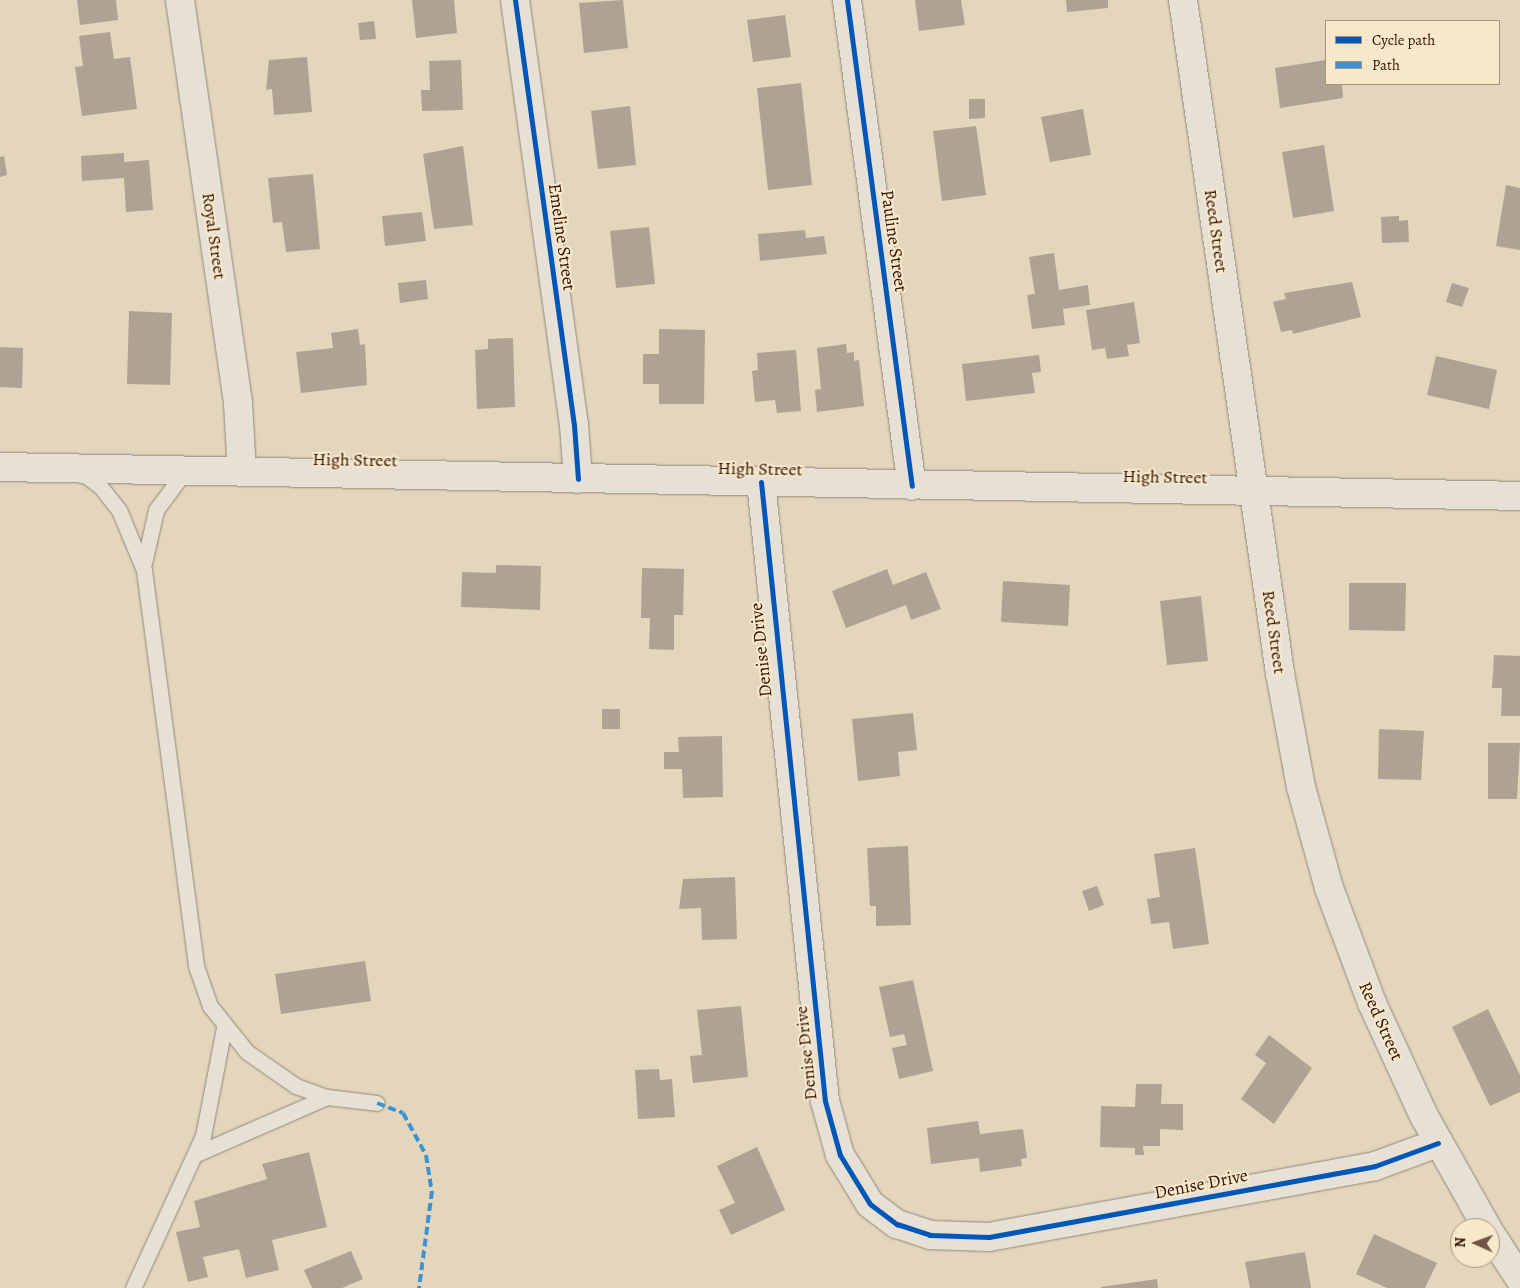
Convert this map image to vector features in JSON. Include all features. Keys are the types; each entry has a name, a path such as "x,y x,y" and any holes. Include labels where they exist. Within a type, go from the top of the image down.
{"main road":[{"name":"Royal Street","path":"180,0 238,403 242,472"},
{"name":"Emeline Street","path":"515,0 574,425 578,479"},
{"name":"Pauline Street","path":"847,0 912,486"},
{"name":"Reed Street","path":"1183,0 1289,726 1318,853 1372,1003 1438,1142 1481,1218"},
{"name":"High Street","path":"0,467 912,486 1520,496"},
{"name":"Denise Drive","path":"761,482 825,1101 840,1155 870,1204 897,1224 930,1235 989,1237 1375,1166 1438,1142"},
{"path":"1500,1248 1520,1279"}],"lane":[{"path":"76,469 100,486 119,510 144,570 196,966 207,999 224,1028 261,1064 296,1086 327,1097 377,1103"},
{"path":"144,570 156,510 185,471"},
{"path":"134,1288 196,1154 214,1095 224,1028"},
{"path":"196,1154 327,1097"}],"building":[{"path":"77,0 116,0 118,20 80,25"},
{"path":"412,0 454,0 457,33 416,38"},
{"path":"623,0 628,48 584,53 579,3"},
{"path":"915,0 961,0 965,25 919,31"},
{"path":"1066,0 1108,0 1108,8 1067,12"},
{"path":"785,15 791,57 753,62 747,20"},
{"path":"374,21 376,39 360,40 358,23"},
{"path":"110,32 114,59 130,57 137,109 82,116 75,67 83,66 79,36"},
{"path":"307,57 312,112 274,115 272,89 266,90 269,60"},
{"path":"461,60 463,110 422,111 421,90 430,90 429,61"},
{"path":"1325,60 1325,85 1342,85 1343,98 1280,108 1275,68"},
{"path":"801,83 812,185 768,190 757,88"},
{"path":"969,99 985,99 985,118 969,119"},
{"path":"630,106 636,165 598,169 591,111"},
{"path":"1083,109 1091,155 1050,162 1041,117"},
{"path":"976,126 986,195 942,201 933,131"},
{"path":"1324,145 1334,211 1293,218 1282,152"},
{"path":"463,146 473,225 434,229 423,154"},
{"path":"124,153 124,162 149,160 153,210 126,212 124,178 82,181 81,156"},
{"path":"4,156 7,175 0,177 0,157"},
{"path":"313,174 320,249 286,252 282,222 273,223 268,178"},
{"path":"1506,185 1520,188 1520,250 1496,246"},
{"path":"422,212 426,241 385,246 382,216"},
{"path":"1399,216 1399,221 1408,220 1409,242 1382,243 1381,217"},
{"path":"649,227 655,284 616,288 610,231"},
{"path":"805,230 806,238 824,236 827,254 760,261 758,234"},
{"path":"1054,253 1059,290 1088,285 1090,305 1063,309 1065,325 1032,329 1027,295 1035,294 1029,257"},
{"path":"426,280 428,299 400,303 398,283"},
{"path":"1352,282 1361,317 1293,334 1292,330 1281,332 1273,302 1286,299 1284,293"},
{"path":"1452,283 1469,288 1462,307 1446,302"},
{"path":"1134,302 1140,343 1127,345 1129,356 1107,359 1105,348 1092,350 1086,310"},
{"path":"129,311 172,313 170,385 127,384"},
{"path":"358,329 360,345 365,344 367,385 301,393 296,352 333,348 331,333"},
{"path":"659,329 705,330 704,404 659,404 659,384 643,384 643,354 659,354"},
{"path":"513,338 515,407 477,409 475,350 488,349 488,339"},
{"path":"846,344 847,353 854,352 854,361 859,360 864,406 817,412 815,390 821,389 817,348"},
{"path":"0,347 23,348 22,388 0,387"},
{"path":"796,350 801,411 777,413 775,400 755,402 752,371 758,370 757,353"},
{"path":"1039,355 1041,372 1032,373 1035,393 966,401 962,364"},
{"path":"1436,356 1497,370 1489,409 1427,395"},
{"path":"496,565 541,566 540,610 461,607 462,572 496,573"},
{"path":"642,568 684,569 683,615 674,615 674,650 649,649 650,618 641,618"},
{"path":"887,569 893,585 926,572 941,609 911,620 906,605 846,628 832,591"},
{"path":"1003,581 1070,585 1068,626 1001,622"},
{"path":"1349,583 1406,583 1405,631 1349,630"},
{"path":"1201,596 1208,661 1167,665 1160,601"},
{"path":"1494,655 1520,656 1520,716 1501,716 1502,688 1492,688"},
{"path":"602,709 620,709 620,729 602,729"},
{"path":"913,713 917,750 898,752 900,776 858,781 852,719"},
{"path":"1379,729 1424,731 1421,780 1378,779"},
{"path":"722,736 723,797 683,798 682,769 664,769 664,752 679,752 678,737"},
{"path":"1488,743 1520,743 1517,799 1488,799"},
{"path":"908,846 911,925 876,926 876,906 870,906 867,848"},
{"path":"1195,848 1209,944 1173,949 1169,922 1151,924 1147,899 1160,897 1154,854"},
{"path":"735,877 737,939 702,940 701,908 679,909 683,879"},
{"path":"1097,886 1104,905 1089,911 1082,891"},
{"path":"365,961 371,1001 281,1014 275,974"},
{"path":"913,980 933,1071 899,1079 892,1048 907,1045 904,1034 890,1037 879,987"},
{"path":"741,1006 748,1077 693,1083 690,1056 702,1055 697,1010"},
{"path":"1488,1009 1520,1075 1520,1092 1490,1106 1452,1027"},
{"path":"1269,1035 1312,1068 1274,1124 1241,1099 1266,1063 1255,1055"},
{"path":"659,1069 660,1080 672,1079 675,1117 638,1119 635,1070"},
{"path":"1136,1084 1162,1084 1161,1104 1183,1104 1183,1130 1160,1129 1160,1146 1143,1146 1144,1155 1135,1155 1135,1148 1100,1147 1101,1106 1135,1107"},
{"path":"978,1121 980,1134 1023,1129 1027,1158 1021,1159 1022,1166 980,1172 979,1158 931,1164 927,1128"},
{"path":"757,1147 785,1210 731,1235 719,1210 735,1203 717,1166"},
{"path":"309,1152 327,1227 272,1240 279,1270 246,1278 239,1249 203,1257 208,1277 188,1282 176,1232 200,1227 194,1201 267,1179 262,1164"},
{"path":"1374,1234 1437,1263 1425,1288 1387,1288 1356,1274"},
{"path":"351,1251 363,1279 342,1288 312,1288 304,1270"},
{"path":"1305,1252 1311,1288 1250,1288 1245,1262"},
{"path":"1157,1279 1158,1288 1101,1288 1101,1287"}],"marked path":[{"path":"377,1103 403,1113 426,1155 432,1191 419,1288"}],"cycle path":[{"path":"515,0 574,425 578,479"},
{"path":"847,0 912,486"},
{"path":"761,482 825,1101 840,1155 870,1204 897,1224 930,1235 989,1237 1375,1166 1438,1143"}]}
